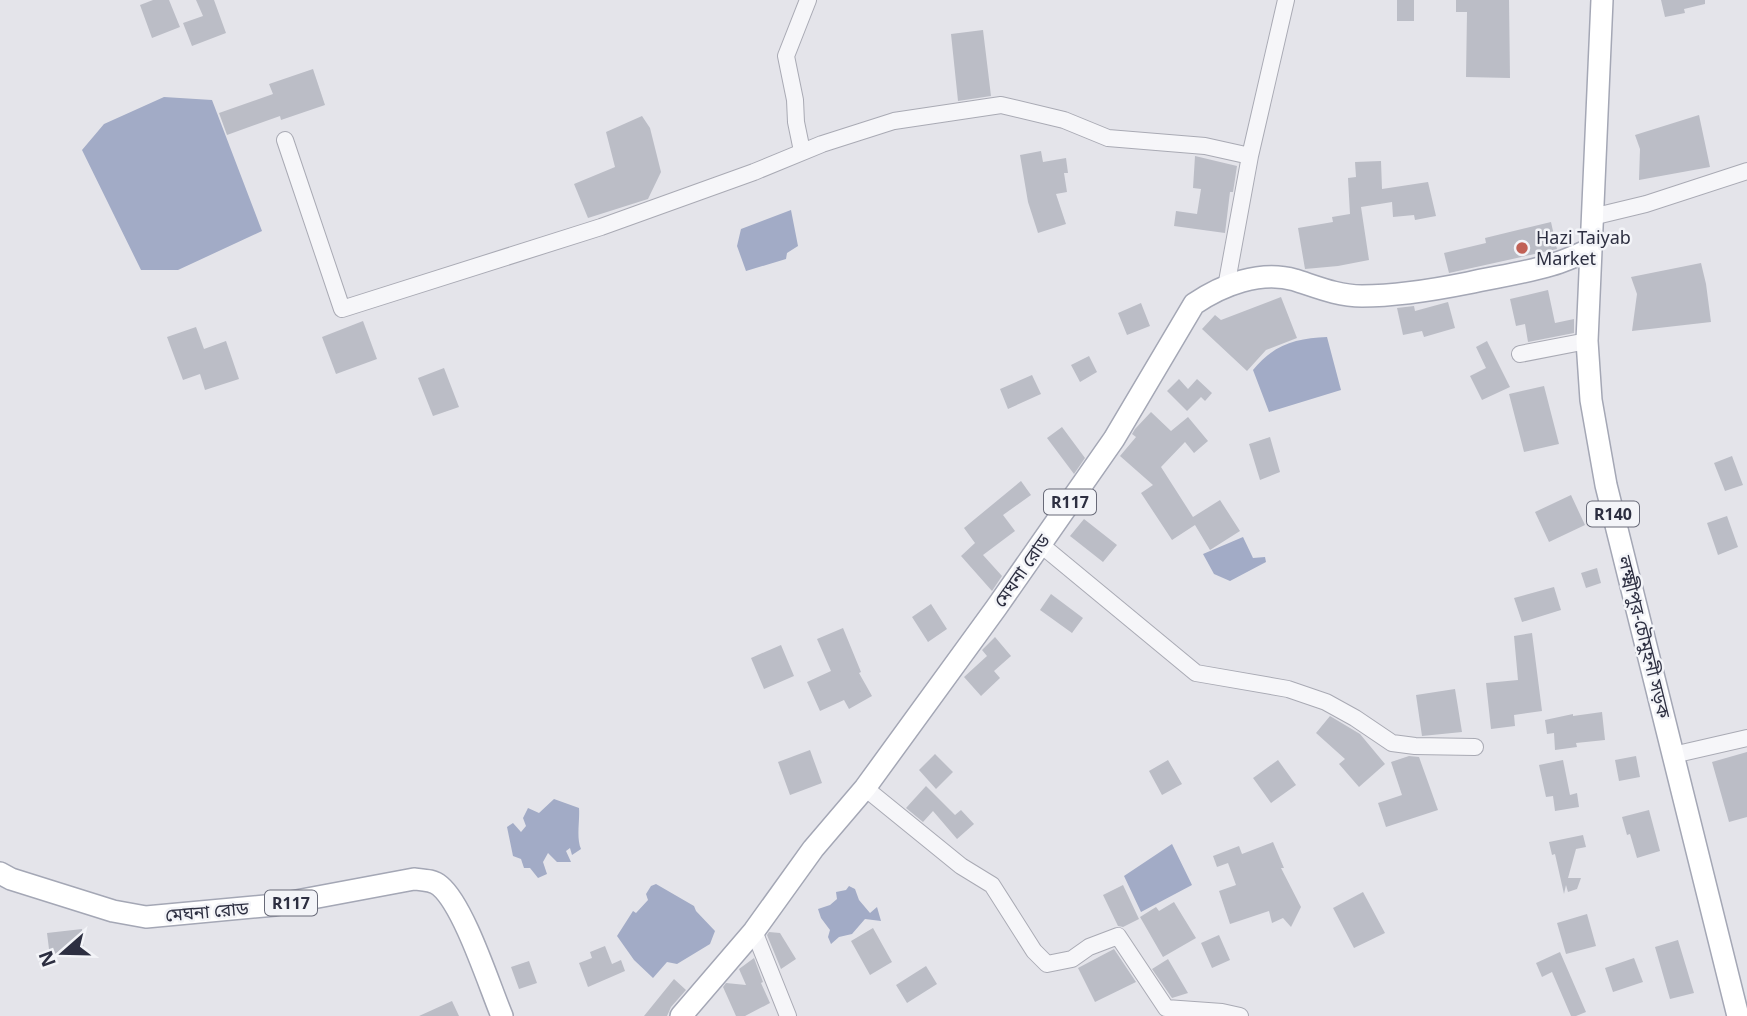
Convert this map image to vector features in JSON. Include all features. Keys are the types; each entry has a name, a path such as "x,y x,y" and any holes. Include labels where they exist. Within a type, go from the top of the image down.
{"main road":[{"name":"লক্ষ্মীপুর-চৌমুহনী সড়ক","path":"1602,0 1587,341 1591,400 1606,485 1738,1016"},
{"name":"মেঘনা রোড","path":"681,1016 754,931 813,849 865,788 1114,439 1194,304 1210,293 1226,287 1248,280 1272,277 1360,296 1427,290 1552,265 1591,249"},
{"name":"মেঘনা রোড","path":"0,873 11,879 100,907 146,917 275,905 414,879 428,880 438,884 450,896 460,913 502,1016"}],"street":[{"path":"803,151 786,56 808,0"},
{"path":"1226,287 1250,156 1286,0"},
{"path":"285,140 342,309 601,227 863,129 894,121 1001,105 1064,120 1108,138 1205,146 1250,156"},
{"path":"1592,217 1646,205 1747,171"},
{"path":"1520,354 1587,341"},
{"path":"1040,544 1196,673 1289,689 1326,702 1392,743 1475,747"},
{"path":"1673,755 1747,738"},
{"path":"865,788 961,866 992,885 1034,951 1047,964 1072,960 1089,947 1118,936 1166,1008 1240,1016"},
{"path":"754,931 788,1016"}],"water":[{"path":"164,97 212,100 262,231 178,270 141,270 82,150 104,124"},
{"path":"791,210 798,246 787,253 786,259 746,271 737,246 741,229"},
{"path":"1327,337 1341,390 1269,412 1253,370 1269,354 1286,344"},
{"path":"1243,537 1253,558 1265,557 1266,562 1230,581 1214,574 1203,554"},
{"path":"554,799 579,808 578,835 581,849 572,855 570,848 566,851 571,862 557,862 548,853 543,862 547,874 538,878 530,868 524,868 521,859 513,856 507,827 513,823 521,832 526,826 523,818 528,808 539,813"},
{"path":"1172,844 1192,885 1141,912 1124,876"},
{"path":"656,884 694,906 715,931 710,944 677,964 667,962 653,978 634,960 617,936 633,911 636,913 648,900 646,894 651,886"},
{"path":"849,886 855,889 859,900 870,913 877,907 881,921 865,919 852,934 839,937 831,944 828,937 830,930 818,909 830,905 837,899 836,892 846,890"}],"building":[{"path":"153,0 169,0 180,27 152,38 140,5"},
{"path":"196,0 214,0 226,33 192,46 183,23 203,16"},
{"path":"1397,0 1414,0 1414,21 1397,21"},
{"path":"1456,0 1509,0 1510,78 1466,77 1467,12 1456,12"},
{"path":"1661,0 1705,0 1705,4 1684,9 1685,13 1665,17"},
{"path":"983,30 991,96 958,101 951,34"},
{"path":"313,69 325,105 281,120 280,116 227,135 219,113 273,94 269,84"},
{"path":"1699,115 1710,167 1639,180 1640,149 1635,135"},
{"path":"642,116 650,128 661,172 648,199 588,218 574,184 615,167 606,132"},
{"path":"1041,151 1043,162 1066,158 1068,173 1064,173 1067,192 1056,194 1066,224 1038,233 1028,202 1020,155"},
{"path":"1195,156 1237,166 1233,192 1230,192 1225,233 1174,226 1176,211 1197,214 1201,189 1193,188"},
{"path":"1381,161 1382,189 1428,182 1436,216 1415,220 1414,215 1393,217 1392,202 1361,207 1369,260 1305,269 1298,228 1333,222 1332,217 1350,214 1348,178 1356,177 1355,162"},
{"name":"Hazi Taiyab Market","path":"1551,222 1557,249 1449,273 1444,253 1486,243 1485,238"},
{"path":"1701,263 1711,322 1632,331 1637,294 1631,277"},
{"path":"1548,290 1555,323 1574,319 1574,333 1528,342 1525,324 1516,326 1510,299"},
{"path":"1281,297 1297,338 1266,350 1247,371 1202,329 1215,315 1221,320"},
{"path":"1448,302 1455,328 1424,337 1422,331 1403,335 1397,308 1414,306 1415,311"},
{"path":"1141,303 1150,326 1127,335 1118,313"},
{"path":"363,321 377,359 336,374 322,337"},
{"path":"196,327 204,349 226,341 239,379 205,390 200,374 183,380 167,337"},
{"path":"1487,341 1510,387 1482,400 1470,376 1486,368 1476,347"},
{"path":"1089,356 1097,372 1080,382 1071,365"},
{"path":"444,368 459,407 433,416 418,378"},
{"path":"1032,375 1041,394 1008,409 1000,389"},
{"path":"1179,379 1188,389 1197,379 1212,393 1205,401 1201,397 1187,411 1167,391"},
{"path":"1544,386 1559,444 1524,452 1509,394"},
{"path":"1151,412 1171,431 1188,417 1208,441 1194,453 1185,442 1161,467 1193,517 1220,500 1240,531 1210,550 1195,525 1172,540 1141,493 1153,485 1120,456 1136,437 1132,434 1135,429"},
{"path":"1062,427 1085,458 1074,474 1047,438"},
{"path":"1270,437 1280,472 1260,480 1249,444"},
{"path":"1732,456 1743,485 1725,491 1714,463"},
{"path":"1021,481 1031,495 1003,515 1015,531 983,555 1002,576 992,591 961,556 975,543 964,528"},
{"path":"1571,495 1585,525 1549,542 1535,512"},
{"path":"1727,516 1738,547 1718,555 1707,523"},
{"path":"1084,519 1117,545 1103,562 1070,536"},
{"path":"1597,568 1601,583 1586,588 1581,573"},
{"path":"1554,587 1561,610 1522,622 1514,598"},
{"path":"1051,594 1083,618 1072,633 1040,610"},
{"path":"931,604 947,629 928,642 912,617"},
{"path":"843,628 861,672 859,673 872,696 849,709 844,700 820,711 807,682 831,671 817,639"},
{"path":"1532,633 1542,711 1514,715 1515,726 1491,729 1486,683 1518,680 1514,636"},
{"path":"995,637 1011,656 994,671 1000,678 981,696 964,677 987,656 982,650"},
{"path":"781,645 794,676 764,689 751,658"},
{"path":"1455,689 1462,732 1422,736 1416,695"},
{"path":"1602,712 1605,740 1576,743 1577,747 1555,750 1554,733 1547,734 1545,720"},
{"path":"1330,716 1360,734 1385,764 1359,787 1339,764 1345,759 1316,733"},
{"path":"810,750 822,783 790,795 778,762"},
{"path":"1747,752 1747,817 1729,822 1712,762"},
{"path":"935,754 953,772 936,789 919,770"},
{"path":"1409,756 1419,757 1438,810 1386,827 1378,803 1402,795 1391,762"},
{"path":"1636,756 1640,777 1619,781 1615,760"},
{"path":"1168,760 1182,784 1162,795 1149,771"},
{"path":"1278,760 1296,785 1271,803 1253,778"},
{"path":"1563,760 1570,795 1577,793 1579,807 1555,811 1553,796 1546,797 1539,765"},
{"path":"926,786 955,815 961,810 974,824 957,839 933,811 923,822 906,808"},
{"path":"1649,810 1660,851 1637,858 1622,817"},
{"path":"1583,835 1586,847 1576,849 1568,878 1581,878 1577,889 1568,892 1566,885 1564,894 1555,854 1552,855 1549,842"},
{"path":"1273,842 1284,868 1281,868 1301,907 1291,927 1283,918 1272,923 1269,911 1230,924 1219,891 1236,885 1228,863 1217,867 1213,856 1239,846 1242,854"},
{"path":"1123,885 1139,919 1123,927 1118,926 1103,895"},
{"path":"1363,892 1385,933 1354,948 1333,908"},
{"path":"1174,902 1196,938 1163,957 1140,917 1156,907 1159,911"},
{"path":"1587,914 1596,946 1566,954 1557,923"},
{"path":"873,928 892,962 870,975 851,941"},
{"path":"82,929 84,954 50,957 47,933"},
{"path":"769,932 780,933 796,959 781,969 767,935"},
{"path":"1219,935 1230,960 1212,968 1201,943"},
{"path":"1678,940 1694,993 1670,999 1655,947"},
{"path":"605,946 612,964 621,960 625,971 588,987 579,963 592,958 590,952"},
{"path":"1114,949 1136,982 1095,1002 1078,968"},
{"path":"1560,952 1586,1012 1576,1016 1571,1016 1552,972 1542,977 1536,963"},
{"path":"754,958 770,1003 745,1016 736,1016 723,987 726,983 746,985 739,969"},
{"path":"1634,958 1643,982 1613,992 1605,968"},
{"path":"1168,959 1188,993 1172,998 1152,969"},
{"path":"529,961 537,983 519,989 511,967"},
{"path":"926,966 937,984 907,1003 896,985"},
{"path":"674,979 686,990 667,1016 644,1016"},
{"path":"452,1001 459,1016 419,1016"}],"place":[{"name":"Hazi Taiyab Market","path":"1522,248"}]}
